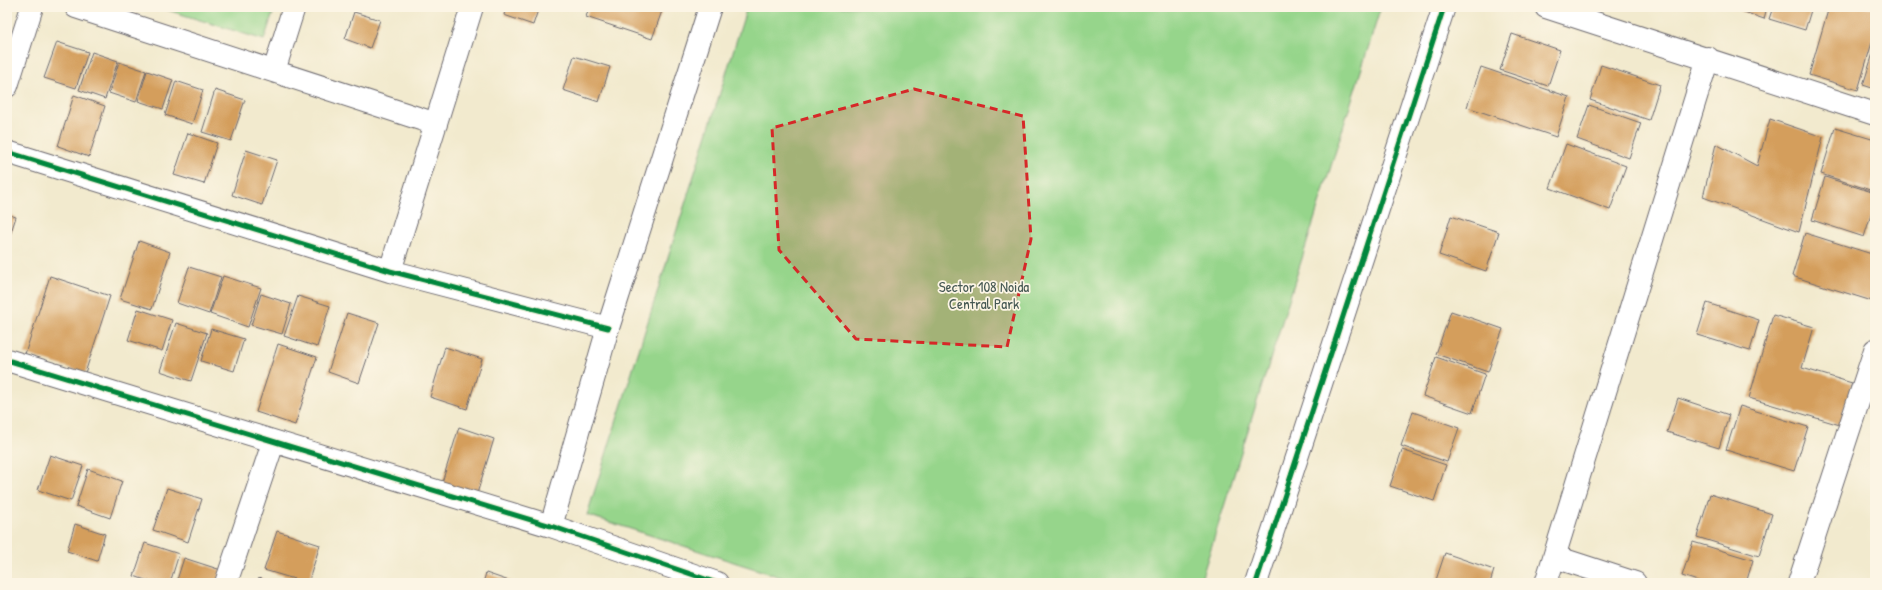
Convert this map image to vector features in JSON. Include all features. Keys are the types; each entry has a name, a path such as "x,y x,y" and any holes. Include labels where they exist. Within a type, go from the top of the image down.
{"street":[{"path":"7,86 32,7"},
{"path":"76,7 436,124"},
{"path":"274,71 294,7"},
{"path":"390,271 472,7"},
{"path":"551,526 608,328 710,7"},
{"path":"1256,583 1444,7"},
{"path":"1546,7 1708,58 1875,114"},
{"path":"1546,583 1708,58"},
{"path":"7,152 390,271 608,328"},
{"path":"1799,583 1875,350"},
{"path":"7,360 273,443 551,526 717,583"},
{"path":"226,583 273,443"},
{"path":"1555,557 1634,583"}],"highlighted area":[{"path":"914,89 1023,116 1031,239 1007,347 856,339 779,250 772,128"}],"green space":[{"path":"158,7 275,7 264,40"},
{"name":"Sector 108 Noida Central Park","path":"747,7 1381,7 1200,583 799,583 587,515"}],"building":[{"path":"506,7 539,7 533,25 504,15"},
{"path":"589,7 663,8 652,39 586,17"},
{"path":"1730,7 1767,7 1764,19"},
{"path":"1773,7 1812,7 1805,30 1769,19"},
{"path":"1829,7 1875,7 1875,32 1858,90 1809,75"},
{"path":"354,12 380,20 370,48 345,39"},
{"path":"1512,34 1560,50 1548,86 1500,70"},
{"path":"57,42 88,52 76,88 44,78"},
{"path":"1875,47 1875,89 1863,85"},
{"path":"92,52 118,61 105,99 79,90"},
{"path":"574,56 610,67 599,102 563,90"},
{"path":"119,62 146,71 136,102 109,93"},
{"path":"1601,65 1660,85 1649,120 1590,100"},
{"path":"1481,67 1569,97 1556,137 1467,107"},
{"path":"147,71 173,80 163,109 138,101"},
{"path":"176,81 203,90 192,124 165,115"},
{"path":"215,90 245,100 231,141 202,132"},
{"path":"74,95 105,106 89,157 58,146"},
{"path":"1589,105 1641,123 1629,158 1577,139"},
{"path":"1770,119 1823,137 1799,232 1703,197 1716,144 1757,166"},
{"path":"1835,128 1875,140 1875,173 1870,190 1821,174"},
{"path":"188,133 217,143 204,184 174,175"},
{"path":"1566,144 1626,166 1610,210 1550,188"},
{"path":"246,150 277,160 262,205 232,195"},
{"path":"1825,177 1875,193 1875,202 1864,237 1812,220"},
{"path":"7,214 16,217 7,244"},
{"path":"1451,216 1499,232 1486,271 1439,255"},
{"path":"1805,233 1875,255 1875,292 1872,301 1792,276"},
{"path":"139,241 170,252 152,309 120,299"},
{"path":"189,267 221,277 209,314 177,303"},
{"path":"50,276 110,296 85,373 25,354"},
{"path":"223,276 261,288 248,327 210,314"},
{"path":"261,294 291,304 282,334 251,325"},
{"path":"298,296 330,306 317,347 284,336"},
{"path":"1707,303 1759,320 1750,351 1697,335"},
{"path":"138,309 172,320 162,351 128,340"},
{"path":"1451,311 1503,329 1488,372 1436,354"},
{"path":"347,313 379,323 359,383 328,372"},
{"path":"1773,315 1814,327 1802,368 1852,383 1840,425 1749,398"},
{"path":"176,323 207,333 191,381 160,371"},
{"path":"211,329 244,339 234,371 201,361"},
{"path":"278,344 317,357 295,425 256,412"},
{"path":"445,347 482,359 467,409 430,397"},
{"path":"1436,357 1485,374 1472,413 1423,396"},
{"path":"1678,398 1729,415 1719,448 1667,432"},
{"path":"1740,406 1808,427 1794,471 1726,450"},
{"path":"1413,412 1459,428 1447,462 1401,446"},
{"path":"459,427 494,439 475,500 440,489"},
{"path":"1402,450 1446,465 1434,501 1390,486"},
{"path":"50,455 83,466 71,501 38,490"},
{"path":"88,469 122,481 110,518 76,506"},
{"path":"167,488 202,499 188,542 153,530"},
{"path":"1710,494 1772,514 1759,556 1697,537"},
{"path":"75,524 105,534 97,561 67,551"},
{"path":"277,531 320,545 308,583 264,570"},
{"path":"1693,542 1753,560 1746,583 1704,583 1682,576"},
{"path":"145,543 179,554 170,583 154,583 134,576"},
{"path":"1445,553 1494,570 1490,583 1435,583"},
{"path":"184,558 221,570 217,583 176,583"},
{"path":"486,573 515,583 483,583"},
{"path":"259,578 274,583 257,583"}],"cycle path":[{"path":"1256,583 1444,7"},
{"path":"7,152 390,271 608,328"},
{"path":"7,360 551,526 717,583"}]}
